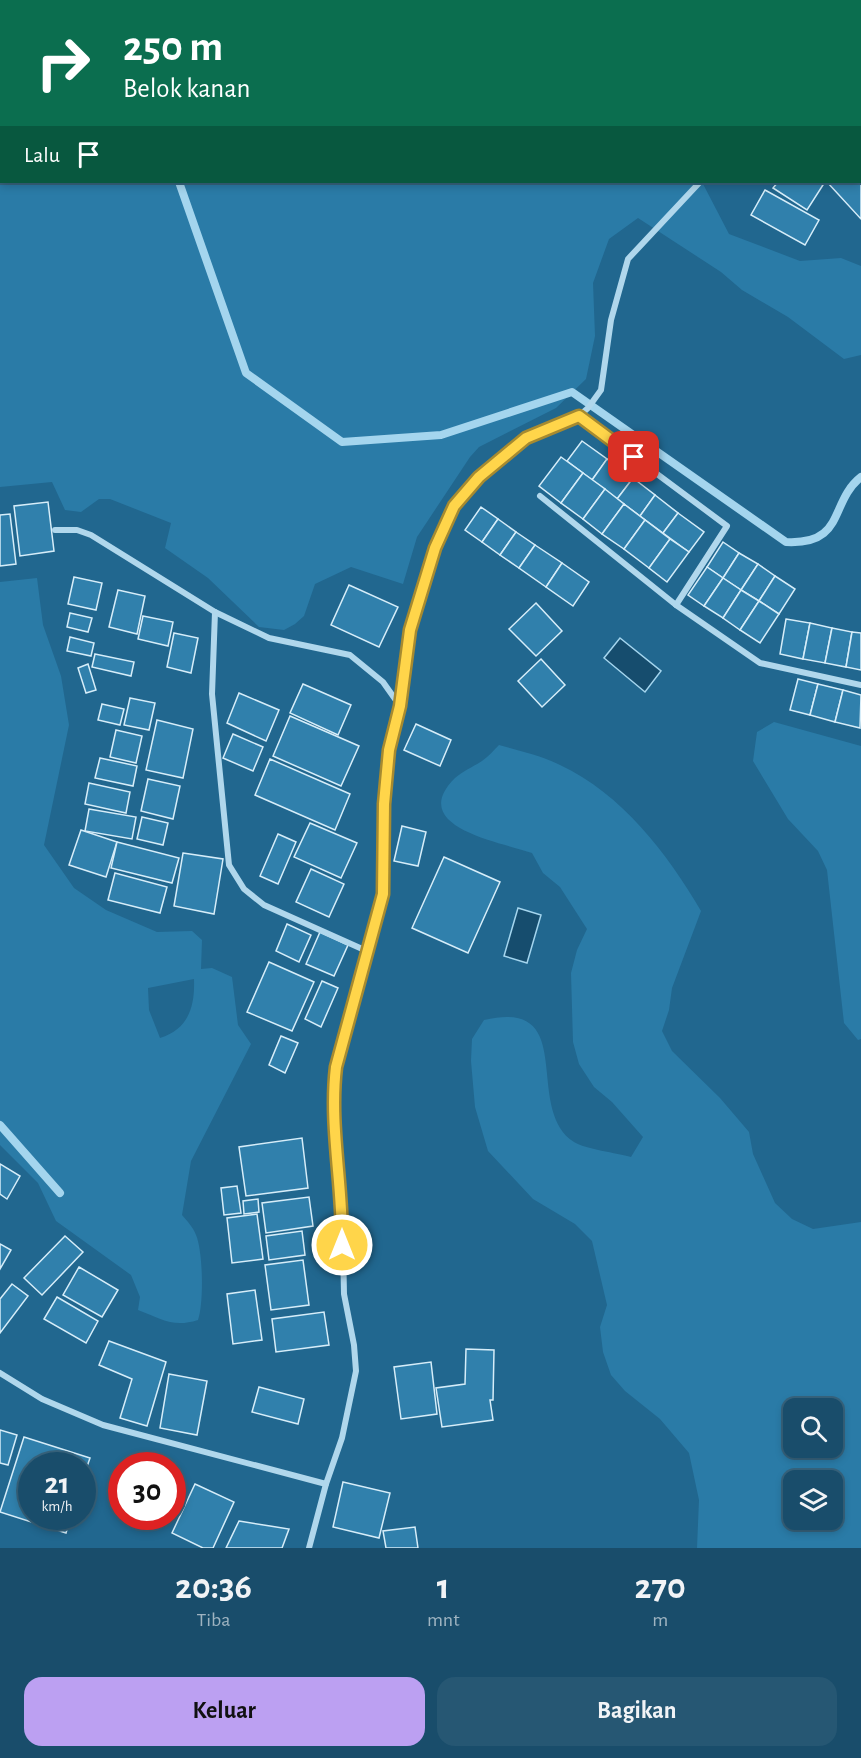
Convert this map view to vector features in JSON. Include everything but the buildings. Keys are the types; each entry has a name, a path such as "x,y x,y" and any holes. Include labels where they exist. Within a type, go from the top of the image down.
{"street":[{"path":"309,1548 326,1484 342,1438 356,1371 344,1293 342,1198 333,1095 343,1035 369,952 383,894 384,804 389,750 400,706 410,630 435,548 454,506 479,477 526,438 579,416 588,408 601,390 611,320 627,259 699,183"},
{"path":"579,416 727,526 676,605"},
{"path":"540,496 676,605 760,663 861,685"},
{"path":"55,530 77,530 91,535 215,612 268,639 350,655 383,682 400,706"},
{"path":"215,612 212,694 229,865 244,889 264,904 369,952"},
{"path":"0,1373 42,1399 103,1425 326,1484"}],"shaded area":[{"path":"0,183 703,183 729,234 800,261 841,258 861,266 861,355 844,359 788,317 742,290 721,272 638,218 609,239 593,283 595,336 586,379 556,408 479,447 470,457 417,537 403,584 351,567 315,584 304,616 284,630 259,627 208,578 165,548 171,523 110,499 99,499 81,512 65,510 52,482 0,487"},
{"path":"37,578 43,625 61,676 69,725 44,845 74,888 106,910 157,932 192,931 202,940 201,969 212,968 232,977 238,1025 251,1044 191,1161 182,1215 195,1232 200,1253 202,1290 198,1320 174,1323 138,1310 140,1297 131,1275 56,1221 38,1183 0,1145 0,582","holes":["194,979 191,1007 184,1022 178,1029 160,1038 149,1010 148,988"]},
{"path":"620,638 661,671 645,692 604,658"},
{"path":"774,722 861,746 861,1039 858,1040 844,1023 827,870 818,851 788,819 753,761 757,732"},
{"path":"499,745 545,758 560,765 603,792 641,827 658,847 701,911 672,988 669,1010 662,1031 672,1051 720,1098 749,1132 753,1154 775,1203 792,1219 813,1229 861,1222 861,1548 697,1548 699,1500 689,1453 660,1419 625,1391 611,1375 603,1352 600,1327 607,1305 592,1241 575,1224 533,1199 488,1151 475,1107 471,1061 472,1039 484,1020 513,1017 531,1025 541,1040 552,1105 559,1126 574,1142 593,1149 631,1157 643,1137 612,1102 594,1087 579,1064 573,1042 571,973 577,950 587,929 560,887 543,873 532,853 463,830 449,820 442,809 443,795 455,778 484,759"},
{"path":"518,908 541,915 527,963 504,956"}],"waterway":[{"path":"179,183 246,373 342,442 441,435 572,392 786,542 805,541 819,537 828,529 844,498 861,477"},
{"path":"0,1125 60,1193"}],"route":[{"path":"342,1245 342,1198 333,1095 336,1067 383,894 384,804 389,750 400,706 410,630 435,548 454,506 479,477 526,438 579,416 634,457"}]}
